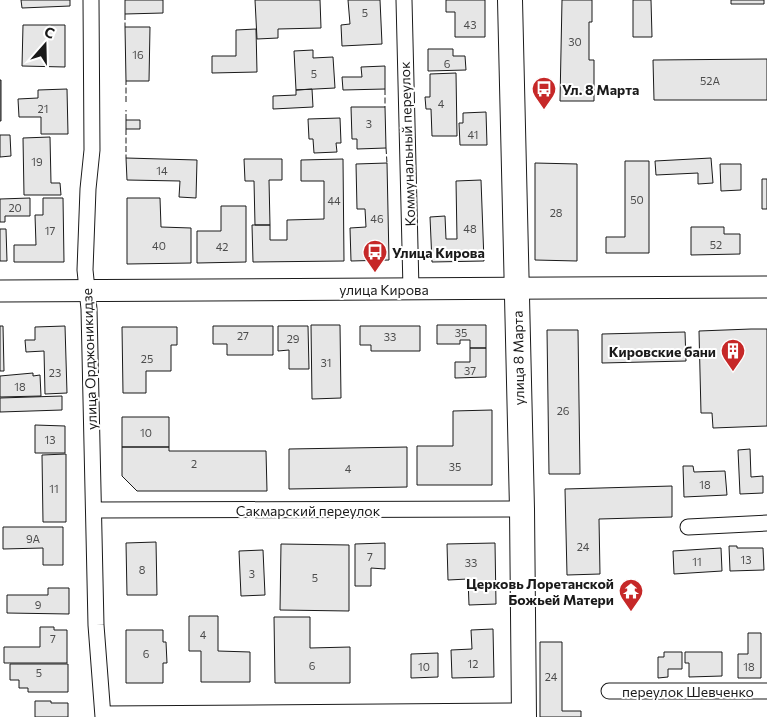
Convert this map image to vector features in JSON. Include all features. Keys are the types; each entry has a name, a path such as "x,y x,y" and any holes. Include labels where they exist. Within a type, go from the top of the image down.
{"main road":[{"name":"улица 8 Марта","path":"510,0 522,509 524,714"},
{"name":"улица Кирова","path":"0,290 767,287"}],"street":[{"name":"улица Орджоникидзе","path":"91,0 92,150 88,189 85,270 89,309 95,510 96,625 103,716"},
{"name":"Коммунальный переулок","path":"404,0 411,289"},
{"name":"Сакмарский переулок","path":"95,510 522,509"},
{"path":"688,527 767,523"},
{"name":"переулок Шевченко","path":"609,691 767,691"},
{"path":"103,716 524,714"}],"building":[{"path":"21,0 70,0 70,6 22,8"},
{"path":"125,0 163,0 163,13 125,14"},
{"path":"255,0 320,0 321,28 278,29 278,38 257,39"},
{"path":"348,0 380,0 382,44 342,46 341,25 350,24"},
{"path":"446,0 485,0 485,37 455,37 455,12 446,12"},
{"path":"562,0 592,0 592,22 589,22 589,60 594,60 594,101 560,101"},
{"path":"633,0 651,0 652,37 633,37"},
{"path":"731,0 764,0 764,4 731,4"},
{"path":"23,25 65,25 65,67 22,66"},
{"path":"125,27 150,27 149,81 126,81"},
{"path":"256,29 257,72 212,73 212,56 236,56 236,30"},
{"path":"428,49 453,49 453,56 465,56 466,70 428,71"},
{"path":"313,50 313,58 333,57 335,88 296,90 294,51"},
{"path":"767,59 767,100 654,100 653,60"},
{"path":"385,66 385,89 343,90 342,77 362,77 361,67"},
{"path":"456,73 457,136 432,136 431,109 426,109 425,97 430,97 430,74"},
{"path":"1,80 1,121 0,121"},
{"path":"67,89 68,134 41,134 41,117 19,117 18,99 38,98 38,90"},
{"path":"312,89 313,107 273,109 273,96 296,95 296,90"},
{"path":"351,107 385,107 386,148 357,149 357,139 352,139"},
{"path":"486,112 487,145 460,145 459,123 463,123 463,113"},
{"path":"340,118 341,143 336,143 337,152 314,153 313,139 309,139 308,119"},
{"path":"126,120 140,120 140,129 126,129"},
{"path":"0,135 10,135 11,156 0,157"},
{"path":"50,137 51,183 60,183 61,195 24,195 23,138"},
{"path":"126,158 197,160 196,198 179,197 180,181 127,180"},
{"path":"711,158 713,183 698,184 698,173 656,175 655,161"},
{"path":"244,159 282,159 282,180 269,180 270,225 255,225 254,181 245,181"},
{"path":"343,159 344,261 253,262 252,225 270,225 270,240 287,240 287,220 324,219 324,181 301,181 301,160"},
{"path":"625,161 649,161 649,253 606,253 606,237 625,237"},
{"path":"387,163 389,260 351,261 350,228 366,227 365,209 357,209 356,164"},
{"path":"535,163 577,164 577,261 535,260"},
{"path":"720,164 741,164 741,190 721,191"},
{"path":"762,179 767,179 767,209 762,209"},
{"path":"481,180 484,261 432,262 430,217 445,216 446,239 457,239 456,181"},
{"path":"30,198 30,216 5,216 5,222 0,222 0,199"},
{"path":"43,198 63,198 64,262 14,262 14,245 36,245 35,215 43,215"},
{"path":"127,198 160,198 161,227 191,228 191,263 127,264"},
{"path":"221,206 246,206 246,262 197,263 197,231 221,231"},
{"path":"691,227 724,227 724,234 740,234 740,254 691,255"},
{"path":"0,229 6,229 7,261 0,261"},
{"path":"311,325 340,325 341,398 312,399"},
{"path":"437,325 486,325 486,348 470,348 470,340 460,340 460,344 437,344"},
{"path":"0,326 3,326 4,371 0,371"},
{"path":"65,326 67,393 45,394 44,351 26,352 25,340 35,340 35,327"},
{"path":"213,326 273,326 273,355 227,355 227,344 213,344"},
{"path":"278,326 308,326 309,369 289,369 289,350 278,351"},
{"path":"360,326 420,326 420,351 371,351 371,345 360,345"},
{"path":"122,327 177,327 177,345 171,345 171,371 146,371 146,393 123,393"},
{"name":"Кировские бани","path":"767,329 767,426 713,428 712,413 701,413 699,331"},
{"path":"547,330 578,330 580,474 549,474"},
{"path":"685,332 686,361 602,363 602,334"},
{"path":"470,348 486,348 486,377 455,378 455,362 470,362"},
{"path":"33,373 33,376 40,375 41,396 0,397 0,376"},
{"path":"62,396 62,410 0,412 0,398"},
{"path":"492,410 492,485 417,485 417,446 453,446 453,411"},
{"path":"122,417 169,417 169,447 122,447"},
{"path":"35,425 65,426 65,453 35,453"},
{"path":"122,447 169,447 169,451 266,451 267,491 137,491 122,476"},
{"path":"407,447 407,487 289,489 289,449"},
{"path":"750,449 751,477 763,476 763,493 740,494 738,450"},
{"path":"66,454 66,522 43,522 42,455"},
{"path":"683,466 693,466 694,472 725,471 727,495 684,497"},
{"path":"672,486 672,517 599,519 600,574 567,575 565,489"},
{"path":"3,527 63,527 63,565 43,565 43,548 3,549"},
{"path":"156,542 157,595 127,595 126,543"},
{"path":"385,543 385,569 371,568 371,586 355,586 355,544"},
{"path":"495,543 496,604 469,605 468,579 448,580 447,544"},
{"path":"281,544 349,545 349,611 280,610"},
{"path":"729,546 737,546 737,548 763,548 764,570 730,571"},
{"path":"721,548 722,571 674,574 673,551"},
{"path":"263,550 265,595 241,596 239,551"},
{"path":"48,588 69,588 69,614 7,613 7,595 48,595"},
{"path":"189,616 218,616 218,651 250,652 250,682 201,682 201,651 189,651"},
{"path":"274,617 310,617 310,648 350,647 350,683 275,683"},
{"path":"40,627 54,627 54,630 67,630 67,663 4,663 4,647 40,647"},
{"path":"493,629 494,677 452,678 451,650 472,649 471,630"},
{"path":"126,630 163,630 163,642 166,642 167,663 163,663 163,683 126,683"},
{"path":"748,633 761,633 761,678 738,678 738,654 748,654"},
{"path":"540,642 562,642 562,711 581,711 581,717 540,717"},
{"path":"664,652 682,652 682,669 668,669 668,677 658,678 658,657 664,657"},
{"path":"685,652 722,652 722,676 689,677 689,663 685,663"},
{"path":"438,653 438,677 411,678 411,654"},
{"path":"10,664 68,664 68,692 28,692 28,688 19,688 19,680 10,680"},
{"path":"35,701 68,703 68,717 35,717"}],"fence":[{"path":"125,14 125,27"},
{"path":"126,81 126,102"},
{"path":"385,89 385,107"},
{"path":"126,110 126,120"},
{"path":"126,129 126,158"},
{"path":"386,148 387,163"}],"place":[{"name":"Ул. 8 Марта","path":"544,110"},
{"name":"Улица Кирова","path":"375,273"},
{"name":"Кировские бани","path":"733,372"},
{"name":"Церковь Лоретанской Божьей Матери","path":"631,612"}]}
